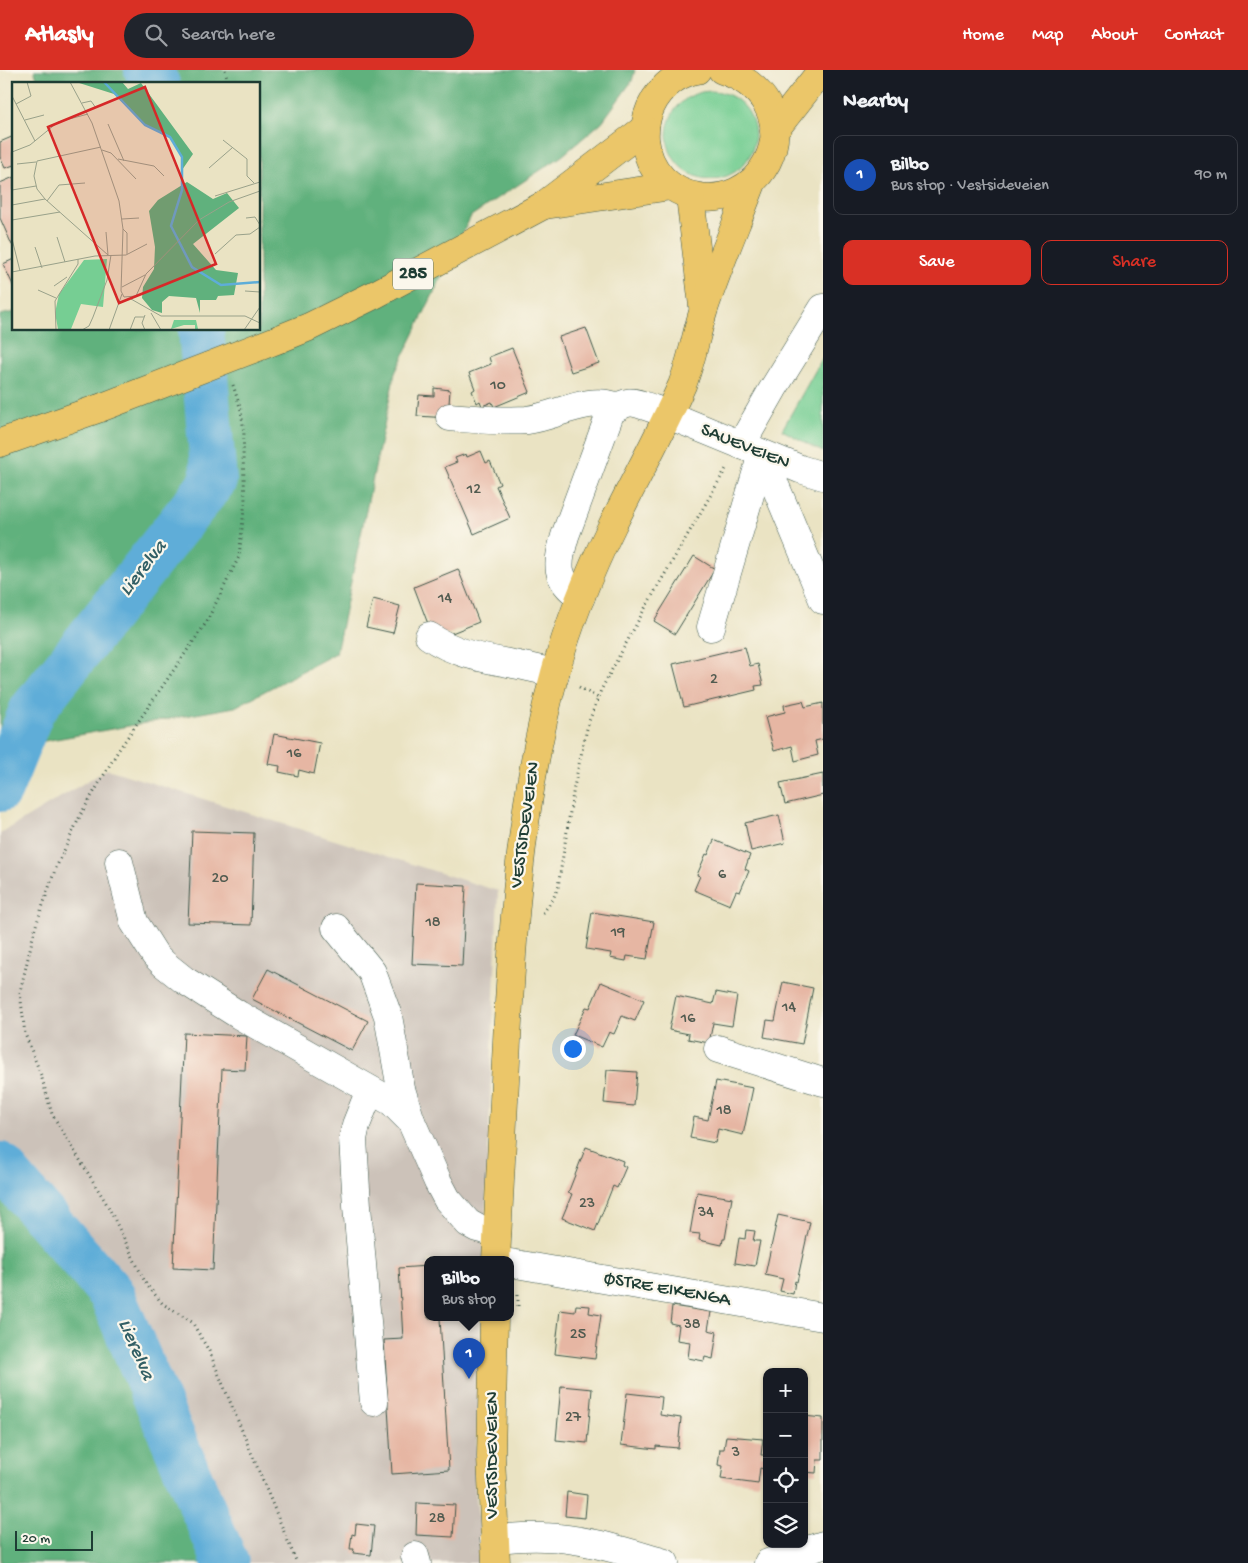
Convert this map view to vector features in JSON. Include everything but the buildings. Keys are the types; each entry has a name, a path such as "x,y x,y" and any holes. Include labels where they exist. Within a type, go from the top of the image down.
{"main road":[{"path":"680,191 659,174 650,161 644,129 651,106 666,78 698,70"},
{"name":"285","path":"774,131 822,70"},
{"name":"285","path":"544,205 680,191 706,198 723,197 752,183 770,156 774,131 772,115 765,100 741,72"},
{"name":"285","path":"0,443 100,408 309,327 376,294 544,205 644,129"},
{"name":"VESTSIDEVEIEN","path":"505,1256 497,1233 510,981 518,880 531,778 555,674 581,597 611,527 668,416 683,382 698,337 704,311 752,183"},
{"name":"VESTSIDEVEIEN","path":"680,191 704,311"},
{"name":"VESTSIDEVEIEN","path":"495,1551 491,1457 505,1321"}],"street":[{"path":"711,627 752,450 773,389 823,308"},
{"path":"450,417 486,420 528,420 592,403 606,402 618,407"},
{"path":"581,597 568,588 560,576 559,557 564,536 611,411 631,402 668,416"},
{"name":"SAUEVEIEN","path":"668,416 800,469 823,476"},
{"path":"752,450 823,600"},
{"path":"429,636 457,651 519,664 555,674"},
{"path":"120,862 134,922 155,955 164,964 184,980 239,1015 392,1102 411,1121"},
{"path":"336,928 372,972 388,1016 401,1089 411,1121 438,1182 447,1199 468,1223 477,1228 497,1233"},
{"path":"718,1049 823,1082"},
{"path":"370,1090 356,1125 353,1139 374,1402"},
{"name":"ØSTRE EIKENGA","path":"514,1264 823,1317"},
{"path":"495,1551 544,1537 590,1543 665,1563"},
{"path":"768,1563 823,1545"}],"path":[{"path":"541,917 553,899 558,887 574,786 588,724 601,690 644,610 734,456 752,450"}],"shaded area":[{"path":"107,769 498,891 484,1256 424,1256 424,1321 481,1321 475,1487 483,1563 226,1563 0,1165 0,834"}],"green space":[{"path":"34,70 635,70 632,81 602,122 562,156 471,216 395,373 336,653 235,707 0,749 0,315 12,312 12,330 260,330 260,82 38,82"},
{"path":"702,91 720,91 736,98 748,110 755,126 755,144 748,160 736,172 720,179 702,179 686,172 674,160 667,144 667,126 674,110 686,98"},
{"path":"823,357 823,452 782,430"},
{"path":"0,1164 111,1288 226,1563 1,1563"}],"waterway":[{"name":"Lierelva","path":"147,70 156,82"},
{"name":"Lierelva","path":"0,789 32,710 214,480 201,330"},
{"name":"Lierelva","path":"0,1165 111,1293 226,1563"}],"place":[{"name":"Bilbo","path":"469,1379"}]}
